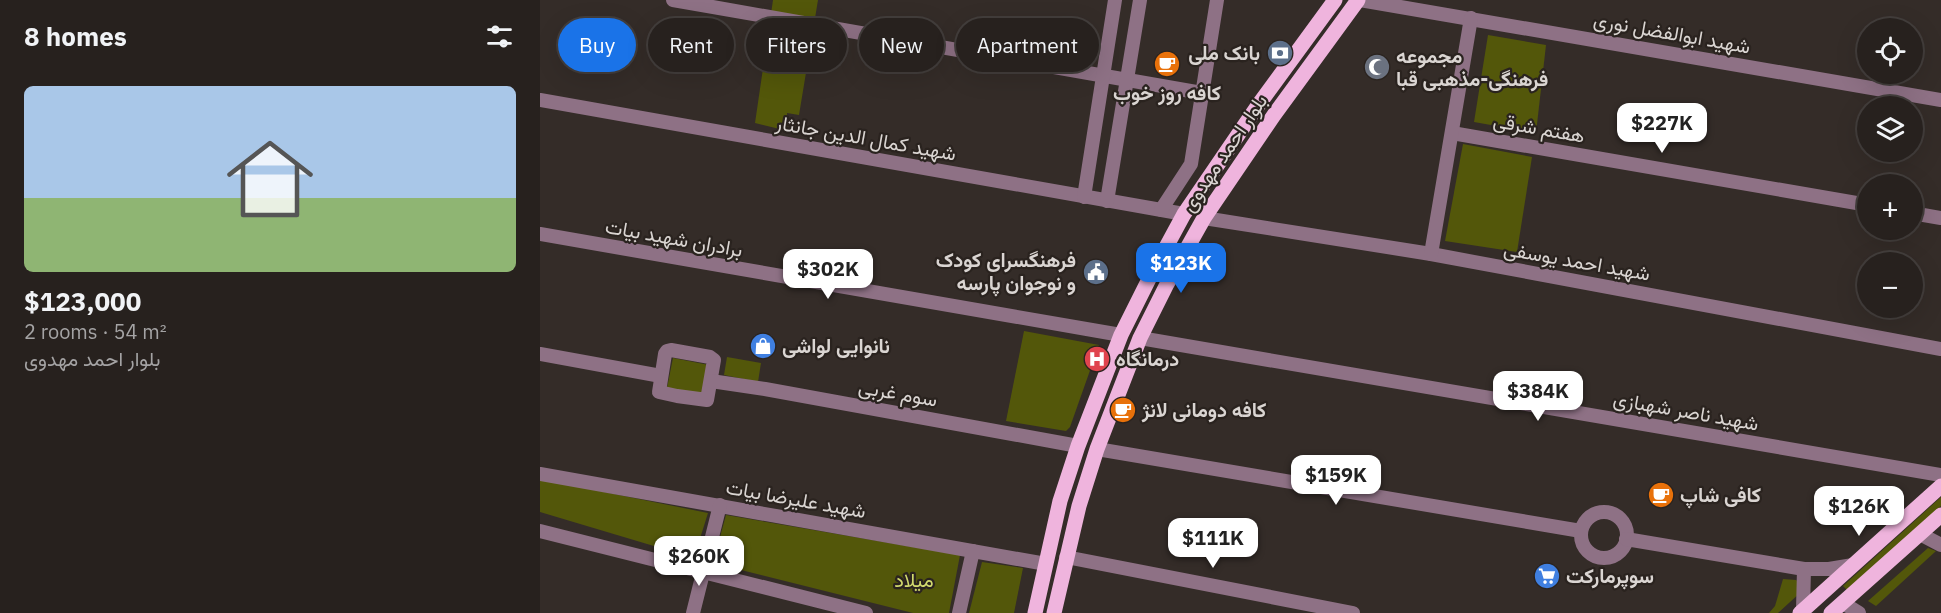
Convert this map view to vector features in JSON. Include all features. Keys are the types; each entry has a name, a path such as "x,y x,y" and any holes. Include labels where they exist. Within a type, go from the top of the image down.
{"main road":[{"name":"بلوار احمد مهدوی","path":"1035,613 1060,501 1078,446 1121,335 1184,214 1259,104 1335,0"},
{"name":"بلوار احمد مهدوی","path":"1054,613 1078,506 1096,449 1140,338 1204,218 1274,115 1359,0"},
{"path":"1184,214 1204,218"},
{"path":"1078,446 1096,449"},
{"path":"1801,612 1941,486"},
{"path":"1826,590 1837,608 1941,515"}],"street":[{"path":"673,0 1202,93"},
{"path":"1084,196 1115,0"},
{"path":"1107,201 1140,0"},
{"path":"1161,210 1191,164 1217,0"},
{"name":"شهید ابوالفضل نوری","path":"1359,0 1941,100"},
{"path":"1431,254 1472,18"},
{"name":"شهید کمال الدین جانثار","path":"540,100 1184,214"},
{"name":"هفتم شرقی","path":"1452,133 1857,203"},
{"path":"1923,215 1941,218"},
{"name":"شهید احمد یوسفی","path":"1204,218 1431,254 1941,349"},
{"name":"برادران شهید بیات","path":"540,234 1121,335"},
{"name":"شهید ناصر شهبازی","path":"1140,338 1941,475"},
{"path":"667,351 710,357 714,360 707,400 702,401 659,392 661,376 667,351"},
{"path":"540,354 661,376"},
{"name":"سوم غربی","path":"711,381 1078,446"},
{"path":"1096,449 1581,531"},
{"name":"شهید علیرضا بیات","path":"540,474 1046,564"},
{"path":"693,613 720,505"},
{"path":"1608,513 1623,522 1626,539 1622,550 1617,554 1600,558 1585,549 1581,531 1591,517 1608,513"},
{"path":"540,531 866,613"},
{"path":"1920,534 1941,545"},
{"path":"1626,539 1804,569 1829,569 1853,565"},
{"path":"959,613 973,551"},
{"path":"1066,557 1353,613"},
{"path":"1801,612 1804,569"},
{"path":"1837,608 1859,613"}],"green space":[{"path":"773,0 818,0 815,18 770,18"},
{"path":"1488,35 1546,45 1536,133 1474,122"},
{"path":"762,72 806,72 799,115 787,113 788,131 755,123"},
{"path":"1463,144 1532,157 1517,252 1445,241"},
{"path":"1024,331 1099,345 1070,427 1066,431 1006,421"},
{"path":"727,357 761,363 758,382 724,375"},
{"path":"673,358 709,365 703,395 667,388"},
{"path":"540,479 708,513 694,558 540,512"},
{"path":"1941,497 1941,506 1847,590 1843,586"},
{"name":"میلاد","path":"726,515 960,555 949,613 913,613 713,563"},
{"path":"1928,548 1936,551 1876,606 1868,601"},
{"name":"میلاد","path":"982,562 1023,568 1014,613 969,613"},
{"path":"1783,579 1796,580 1801,584 1801,592 1778,613 1769,613 1775,606"}],"place":[{"name":"بانک ملی","path":"1280,53"},
{"name":"کافه روز خوب","path":"1167,64"},
{"name":"مجموعه فرهنگی-مذهبی قبا","path":"1377,67"},
{"name":"فرهنگسرای کودک و نوجوان پارسه","path":"1096,272"},
{"name":"نانوایی لواشی","path":"763,346"},
{"name":"درمانگاه","path":"1097,359"},
{"name":"کافه دومانی لانژ","path":"1123,410"},
{"name":"کافی شاپ","path":"1661,495"},
{"name":"سوپرمارکت","path":"1547,576"}]}
